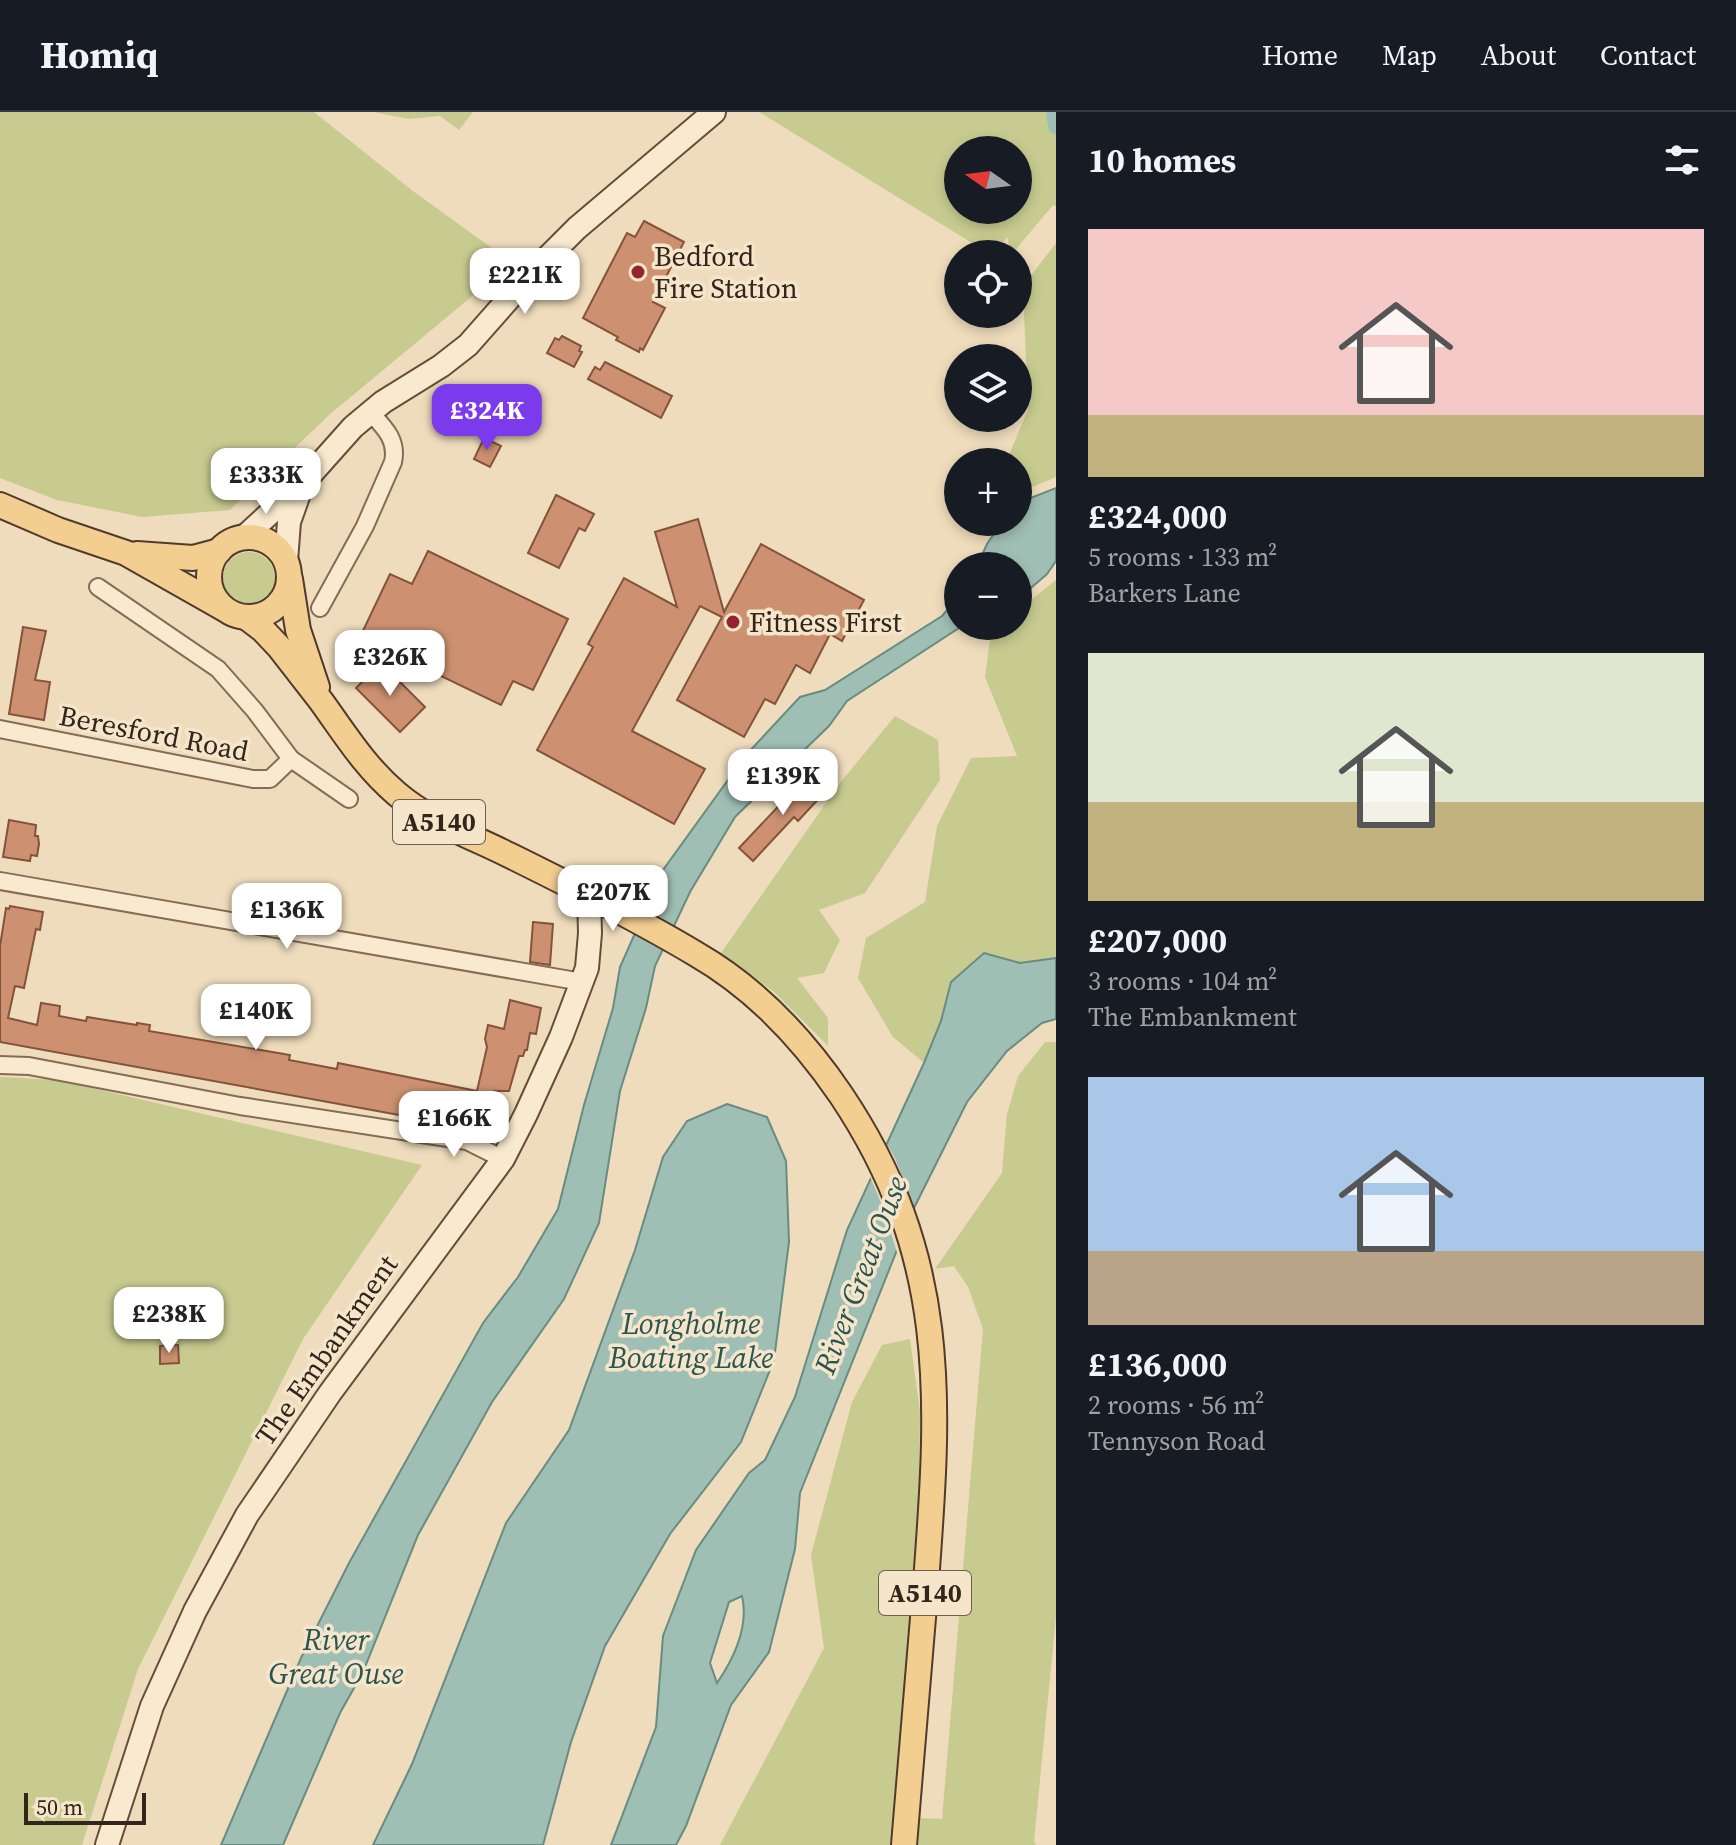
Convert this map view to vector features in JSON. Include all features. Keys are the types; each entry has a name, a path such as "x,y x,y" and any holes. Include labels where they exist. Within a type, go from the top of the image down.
{"main road":[{"name":"A5140","path":"1,510 126,553 236,613 271,638 367,765 415,808 627,915 730,976 795,1036 854,1115 888,1176 913,1247 931,1341 935,1392 934,1458 904,1845"},
{"path":"243,538 263,540 280,552 288,569 283,599 267,613 236,613 216,600 210,570 219,551 243,538"},
{"name":"A5140","path":"126,553 193,558 219,551"},
{"name":"A5140","path":"288,569 298,630 323,704"}],"street":[{"path":"243,538 303,483 336,444 370,412 468,345 527,278 577,228 714,112"},
{"path":"320,608 365,526 393,462 392,437 370,412"},
{"path":"288,569 289,522 303,483"},
{"name":"Beresford Road","path":"98,587 218,669 291,759 349,799"},
{"name":"Beresford Road","path":"0,729 253,779 270,779 291,759"},
{"path":"0,881 582,982"},
{"name":"The Embankment","path":"107,1845 152,1706 195,1611 247,1515 339,1380 503,1159 544,1076 587,968 589,896"},
{"path":"0,1065 29,1066 240,1106 467,1141 503,1159"}],"green space":[{"path":"0,112 314,112 413,191 493,249 500,273 329,415 230,510 142,517 57,500 0,478"},
{"path":"373,112 473,112 459,130 440,116 409,119"},
{"path":"759,112 1056,112 1056,206 1053,205 1024,240 1008,240 1008,237 1005,240 967,240"},
{"path":"1056,243 1056,477 1032,487 1032,448 1012,448 1019,432 1032,432 1032,344 1025,344 1025,328 1032,328 1032,274"},
{"path":"249,552 267,560 275,578 267,596 249,604 231,596 223,578 231,560"},
{"path":"1056,580 1056,958 1020,963 984,953 951,982 941,1021 924,1063 893,1037 858,978 866,938 925,902 937,826 971,758 1017,756 985,677 990,640 1032,640 1032,599"},
{"path":"895,716 938,740 940,780 865,893 819,910 840,940 824,973 797,978 828,1018 828,1046 773,991 721,953 840,783"},
{"path":"1045,1042 1056,1042 1056,1617 1036,1845 916,1845 918,1818 942,1819 983,1329 968,1287 954,1266 935,1269 1002,1173 1007,1114 1018,1076"},
{"path":"0,1077 58,1080 422,1165 303,1339 138,1669 82,1845 0,1845"},
{"path":"910,1339 920,1412 919,1509 894,1845 720,1845 824,1648 811,1555 852,1402 882,1345"}],"water":[{"path":"1056,488 1056,561 1032,587 1032,552 983,552 992,536 1032,536 1032,497"},
{"name":"River Great Ouse","path":"944,614 944,638 847,701 829,726 735,817 690,892 655,966 646,1008 620,1091 599,1223 564,1299 492,1402 418,1535 363,1672 340,1713 283,1845 221,1845 301,1658 349,1563 483,1323 518,1277 558,1209 613,1008 620,967 663,870 746,755 800,697 825,690"},
{"path":"984,953 1020,963 1056,958 1056,1019 1042,1023 1007,1051 967,1102 913,1210 800,1493 795,1549 769,1652 731,1705 676,1845 611,1845 656,1727 663,1636 696,1550 749,1473 765,1460 795,1397 847,1230 924,1063 941,1021 951,982","holes":["742,1596 742,1630 717,1683 710,1663 729,1602"]},
{"name":"Longholme Boating Lake","path":"727,1104 767,1117 786,1161 789,1242 774,1360 741,1442 670,1534 605,1646 571,1742 543,1845 373,1845 412,1764 506,1523 569,1430 635,1250 663,1157 687,1121"}],"pier":[{"path":"884,1140 895,1158 916,1213 899,1259 869,1174"}],"building":[{"name":"Bedford Fire Station","path":"644,221 684,242 653,302 665,308 643,350 640,348 639,352 583,318 627,233 635,237"},
{"path":"562,336 581,346 579,351 582,352 574,367 547,353 555,338 559,340"},
{"path":"605,362 672,396 661,418 588,379 595,367 600,370"},
{"path":"484,438 501,446 490,467 474,459"},
{"path":"556,495 594,514 585,531 579,528 559,568 528,553"},
{"path":"698,519 724,612 761,544 864,600 842,641 830,634 810,673 796,665 775,704 765,699 744,737 677,700 722,617 700,606 632,731 705,769 674,824 537,750 593,647 588,644 624,578 677,607 655,532"},
{"path":"428,551 568,619 533,690 513,681 501,705 360,637 390,574 412,584"},
{"path":"23,627 46,631 35,680 50,682 44,720 9,714"},
{"path":"381,663 425,707 400,732 356,688"},
{"path":"807,776 824,793 798,821 794,817 753,861 739,848"},
{"path":"9,820 36,825 37,856 31,855 30,861 3,857"},
{"path":"10,906 43,912 40,930 36,929 24,988 15,986 8,1018 37,1025 41,1003 60,1006 59,1016 150,1025 149,1031 290,1055 289,1060 337,1069 338,1063 477,1091 487,1047 488,1025 504,1029 510,1000 541,1008 536,1034 530,1033 527,1050 519,1056 509,1091 494,1091 487,1131 0,1042 0,946 6,908"},
{"path":"533,922 553,924 550,965 530,962"},
{"path":"178,1345 179,1363 160,1364 160,1346"}],"waterway":[{"path":"1054,112 1056,126"}],"place":[{"name":"Bedford Fire Station","path":"638,272"},
{"name":"Fitness First","path":"733,622"}]}
